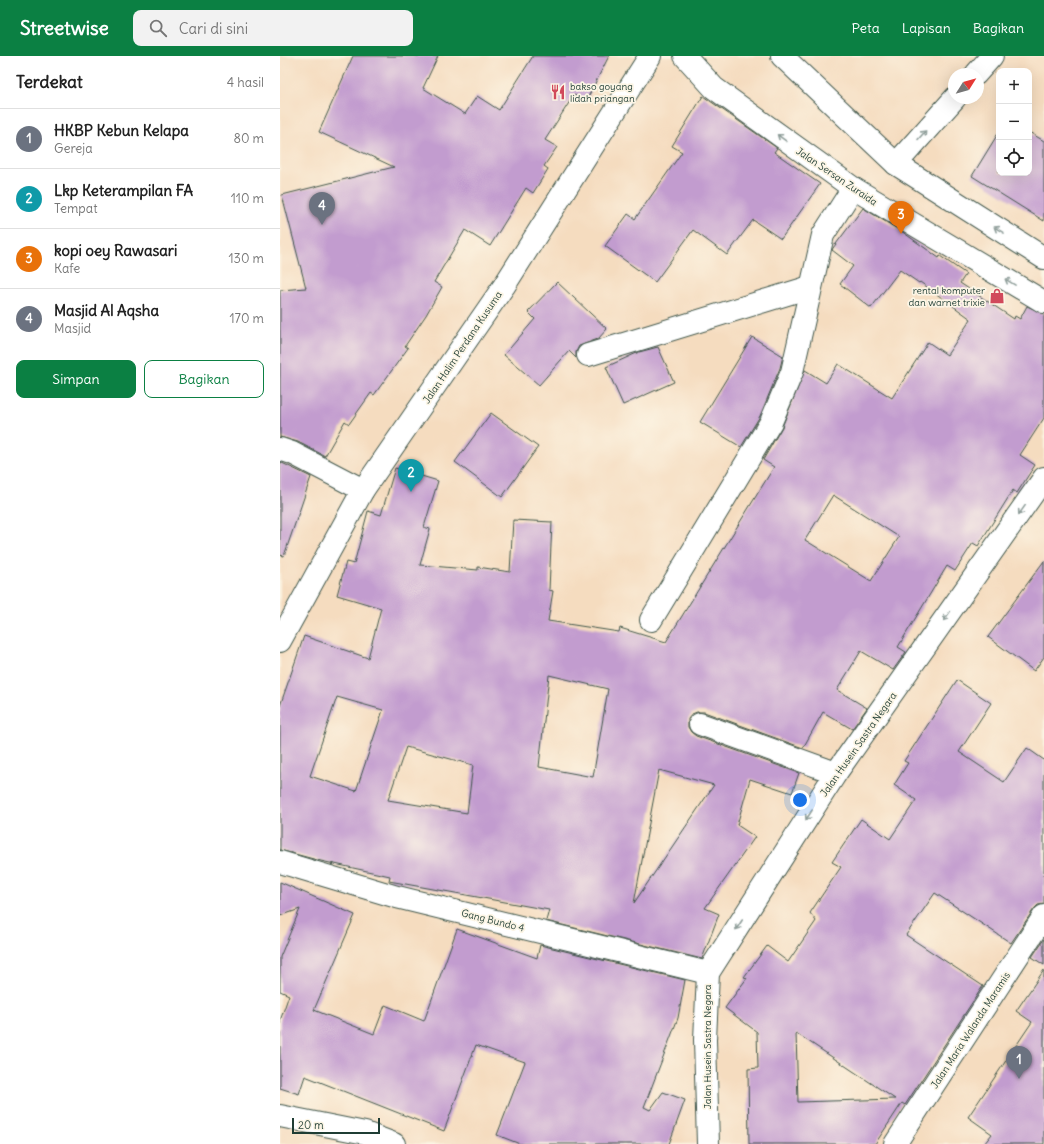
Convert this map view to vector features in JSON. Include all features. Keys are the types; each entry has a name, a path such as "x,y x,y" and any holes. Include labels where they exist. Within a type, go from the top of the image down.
{"street":[{"name":"Jalan Halim Perdana Kusuma","path":"280,641 363,490 504,286 650,56"},
{"name":"Jalan Sersan Zuraida","path":"685,56 714,88 852,188 1044,302"},
{"path":"782,56 896,164 1044,258"},
{"path":"981,68 992,56"},
{"path":"896,164 950,104"},
{"path":"651,620 771,422 792,372 810,287 823,235 852,188"},
{"path":"588,355 810,287"},
{"path":"280,449 292,453 363,490"},
{"name":"Jalan Husein Sastra Negara","path":"708,1144 706,1040 708,973 836,773 1044,478"},
{"path":"700,724 836,773"},
{"name":"Gang Bundo 4","path":"280,862 398,896 708,973"},
{"name":"Jalan Maria Walanda Maramis","path":"895,1144 1044,916"},
{"path":"280,1116 365,1133 394,1144"}],"building":[{"path":"353,56 438,56 423,88 465,114 477,96 499,110 533,56 609,56 586,101 574,95 545,140 557,147 544,166 548,169 533,193 526,188 490,246 465,230 434,282 442,287 426,315 405,346 408,348 374,395 371,393 349,424 345,421 325,456 298,442 280,437 280,290 306,288 282,195 394,167 319,132"},
{"path":"703,96 777,148 774,152 820,184 781,239 753,220 727,255 693,230 655,282 605,246 628,214 635,219 682,152 672,146"},
{"path":"1032,134 1044,141 1044,221 972,176 996,137 996,176 1032,176"},
{"path":"863,208 966,274 960,283 1014,319 1015,316 1020,319 1027,306 1044,314 1044,418 1020,455 1035,465 1017,493 1013,490 978,546 973,543 955,571 947,566 898,647 906,652 893,670 861,651 837,690 867,708 852,729 823,712 803,748 704,712 692,714 688,719 688,727 696,736 799,773 792,793 750,779 737,825 755,837 705,908 719,914 702,959 546,921 549,910 389,881 390,876 321,861 280,850 280,706 304,636 368,658 381,608 337,595 346,562 354,564 368,511 381,515 395,468 438,481 424,527 430,529 420,565 478,570 478,567 510,572 513,520 552,522 549,590 553,591 548,621 619,632 620,628 666,642 774,467 763,460 782,427 805,370 826,383 838,364 892,398 928,342 947,355 971,319 920,282 919,283 900,270 871,308 840,284 853,266 832,250","holes":["833,495 899,537 871,581 805,540","549,675 608,689 593,777 539,767","337,697 383,710 356,791 310,776","406,747 473,765 467,813 388,800","659,770 714,785 634,903"]},
{"path":"557,282 607,329 598,339 579,346 576,352 576,358 569,351 539,385 504,355 535,319 528,312"},
{"path":"752,337 783,356 780,368 760,416 741,447 700,422"},
{"path":"658,347 674,382 623,405 606,367 639,352"},
{"path":"491,413 538,447 502,497 455,462"},
{"path":"280,462 311,477 284,556 280,555"},
{"path":"1044,561 1044,657 1034,671 988,637"},
{"path":"957,680 991,703 959,752 1004,782 1027,748 1044,760 1044,904 1038,905 1034,909 1011,943 935,893 906,935 983,986 905,1105 902,1103 875,1144 749,1144 748,1069 758,1068 757,1032 725,1008 747,978 744,977 767,946 788,962 816,921 810,913 841,867 832,862 861,819 890,839 916,800 894,785 908,763 904,761","holes":["796,1033 895,1099 798,1102"]},
{"path":"280,882 355,915 314,1010 374,1034 385,1005 424,1021 457,929 537,958 540,945 685,980 678,1018 644,1107 650,1110 663,1092 685,1100 669,1144 520,1144 497,1135 525,1062 476,1045 444,1131 305,1076 299,1094 280,1088 280,1021 289,995 280,991 280,957 300,909 280,916"},
{"path":"1044,939 1044,965 1032,957"},
{"path":"1044,970 1044,1144 984,1144 992,1134 968,1117 1032,1022 1016,1011"}],"place":[{"name":"bakso goyang lidah priangan","path":"558,92"},
{"name":"Masjid Al Aqsha","path":"322,225"},
{"name":"kopi oey Rawasari","path":"901,234"},
{"name":"rental komputer dan warnet trixie","path":"997,296"},
{"name":"Lkp Keterampilan FA","path":"411,492"},
{"name":"HKBP Kebun Kelapa","path":"1019,1079"}]}
